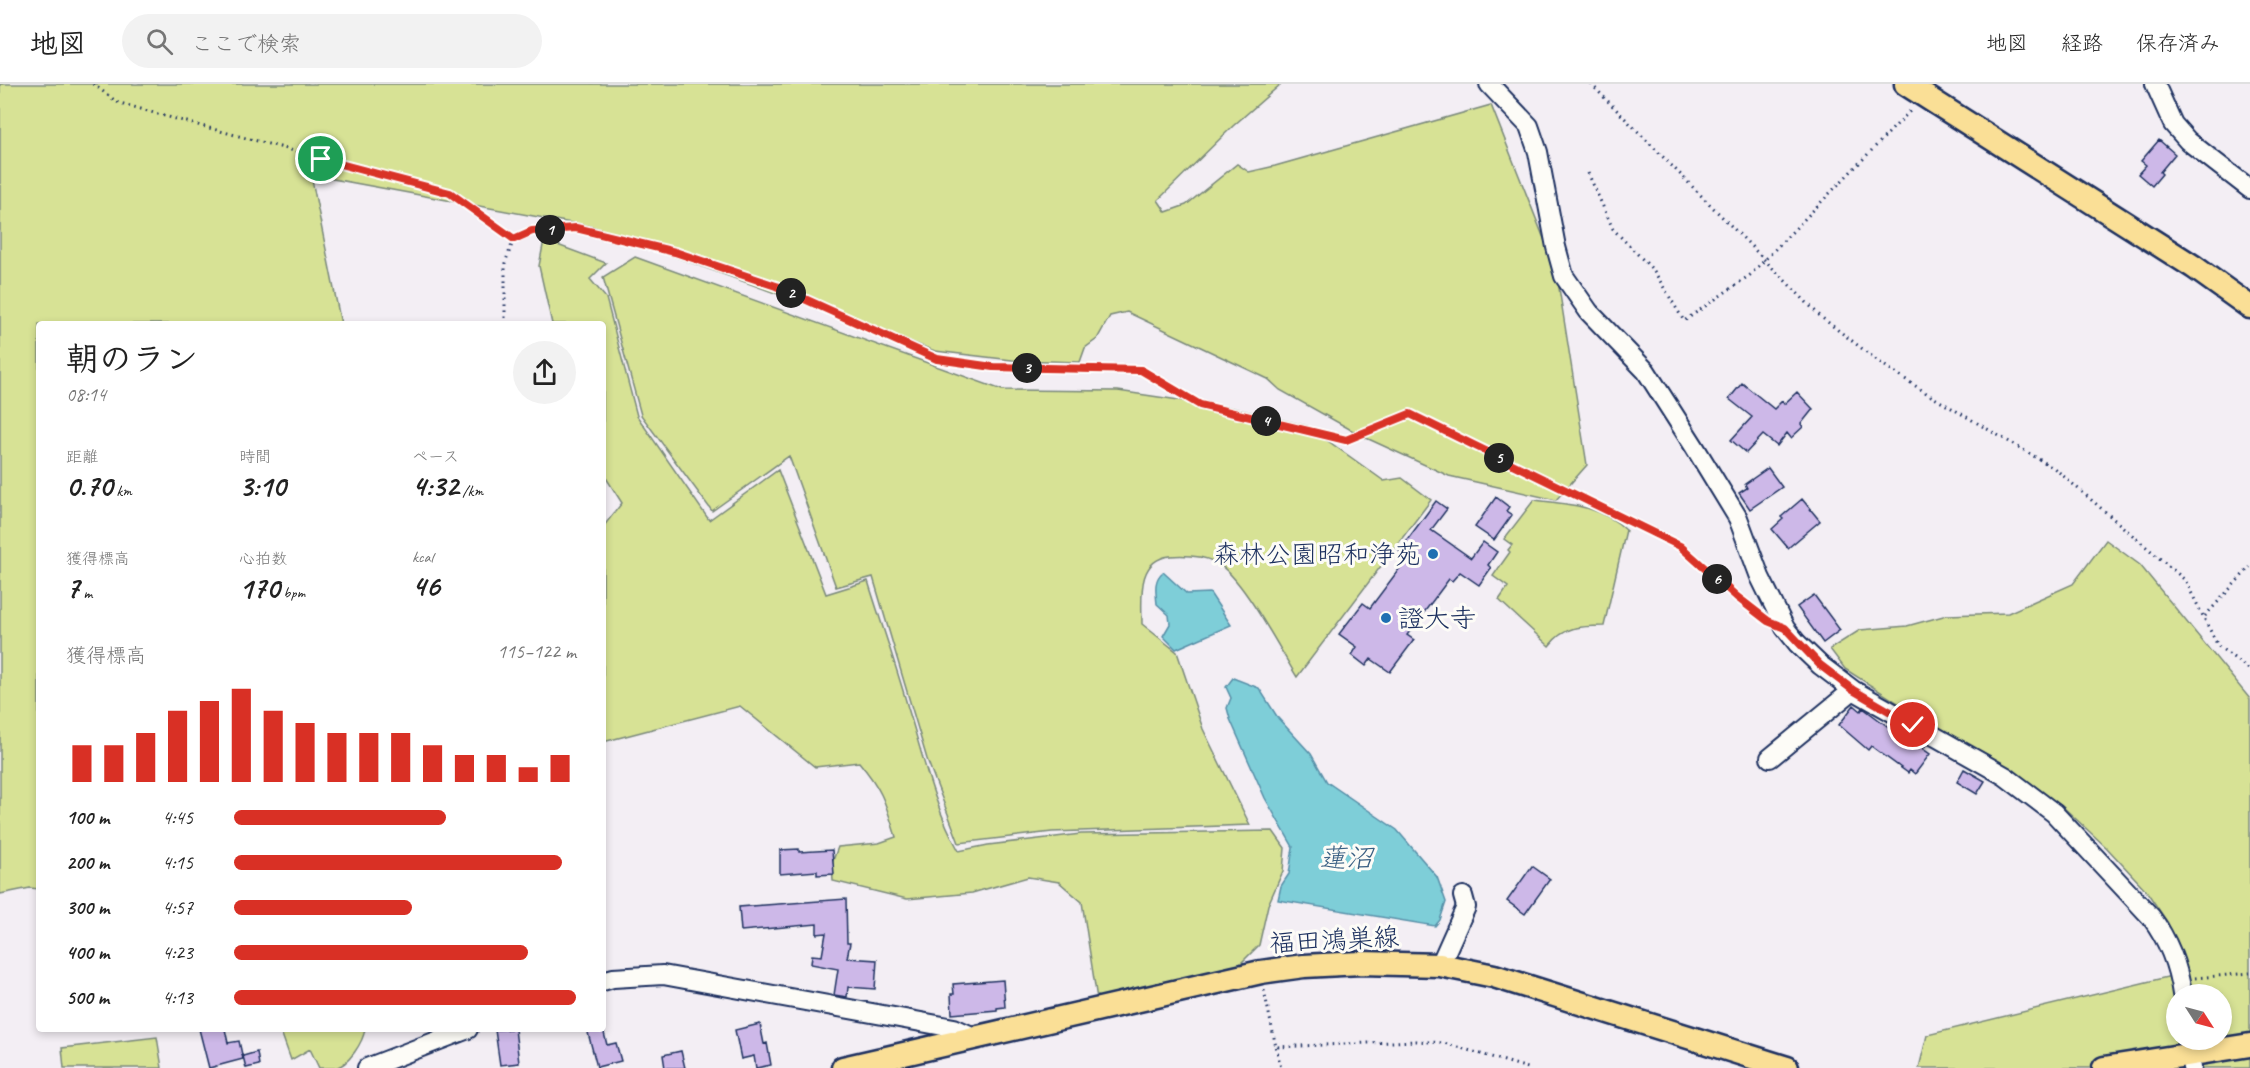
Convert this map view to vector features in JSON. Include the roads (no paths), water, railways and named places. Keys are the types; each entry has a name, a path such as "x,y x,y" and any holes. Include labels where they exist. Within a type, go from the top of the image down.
{"main road":[{"path":"1917,88 2194,267 2250,307"},
{"name":"福田鴻巣線","path":"843,1068 976,1038 1260,984 1304,966 1361,963 1440,965 1494,976 1787,1068"},
{"path":"2104,1068 2250,1045"}],"street":[{"path":"1489,84 1529,126 1538,152 1556,247 1564,276 1590,312 1646,370 1694,446 1738,518 1761,577 1785,628 1820,665 1853,690 2005,776 2055,813 2164,934 2175,958 2180,984"},
{"path":"2155,84 2173,124 2188,141 2250,189"},
{"path":"1770,758 1853,690"},
{"path":"1440,965 1466,907 1463,896"},
{"path":"606,980 663,975 954,1028 976,1038"},
{"path":"367,1068 460,1032"}],"water":[{"path":"1163,572 1187,594 1210,593 1231,625 1176,649 1163,636 1170,624 1169,615 1157,604 1156,582"},
{"name":"蓮沼","path":"1233,678 1259,688 1278,718 1311,754 1327,782 1397,830 1437,877 1446,902 1440,920 1435,926 1278,900 1281,886 1289,874 1293,847 1265,798 1230,719 1227,708 1231,698 1226,687"}],"place":[{"name":"森林公園昭和浄苑","path":"1433,554"},
{"name":"證大寺","path":"1386,618"}]}
